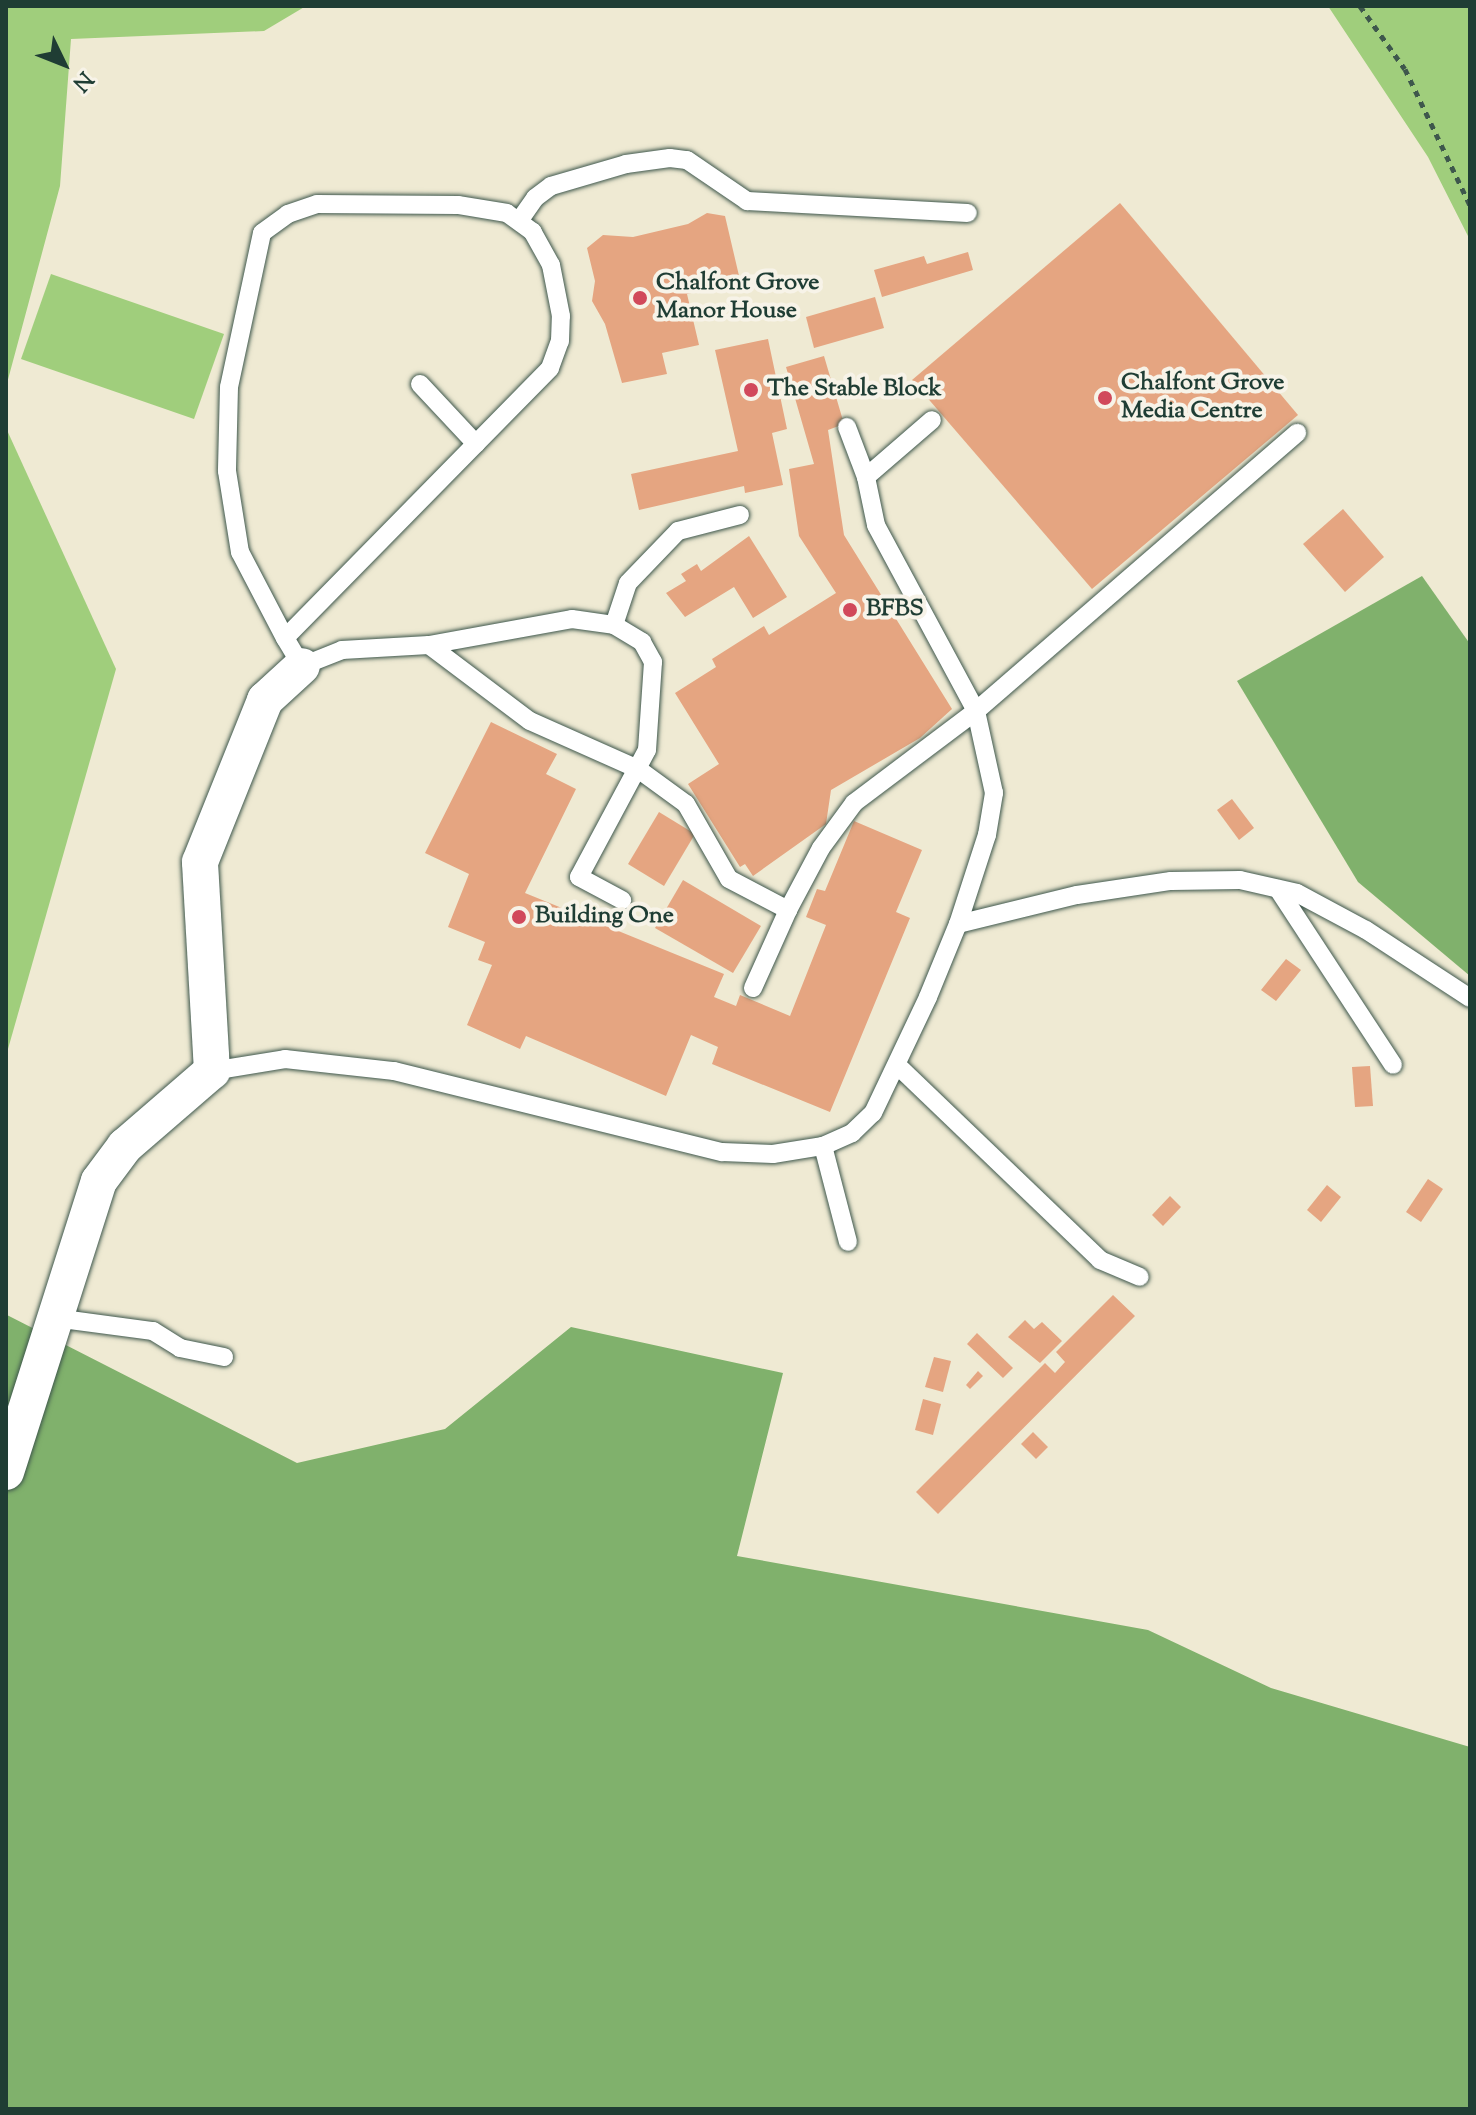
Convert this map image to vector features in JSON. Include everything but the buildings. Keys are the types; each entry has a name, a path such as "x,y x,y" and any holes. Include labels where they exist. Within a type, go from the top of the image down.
{"street":[{"path":"6,1472 99,1181 125,1146 212,1071 200,862 265,700 293,652"}],"lane":[{"path":"519,221 535,198 551,186 626,164 670,158 687,160 747,201 968,213"},
{"path":"317,204 458,205 489,208 519,221 533,232 551,265 560,341 550,368 385,530 293,652 240,552 227,471 229,387 262,233 288,214 317,204"},
{"path":"420,384 476,444"},
{"path":"866,477 932,420"},
{"path":"212,1071 285,1059 343,1063 483,1092 722,1152 773,1154 823,1146 852,1133 873,1113 898,1066 958,924 987,835 994,793 976,711 876,525 866,477 847,427"},
{"path":"753,988 788,910 821,848 854,803 976,711 1297,433"},
{"path":"614,625 628,583 678,531 740,515"},
{"path":"293,652 429,645 572,619 614,625 642,642 653,662 647,750 579,877 622,900"},
{"path":"429,645 530,721 638,769 686,804 729,879 788,910"},
{"path":"958,924 1077,895 1171,881 1240,880 1297,893 1366,930 1470,998"},
{"path":"1278,889 1393,1065"},
{"path":"898,1066 1100,1260 1140,1277"},
{"path":"823,1146 848,1242"},
{"path":"55,1318 153,1331 180,1348 224,1357"}],"path":[{"path":"1360,6 1405,69 1470,205"}],"green space":[{"path":"6,6 306,6 264,31 71,39 60,186 6,387"},
{"path":"1328,6 1470,6 1470,240 1428,157"},
{"path":"51,274 224,334 194,419 21,359"},
{"path":"6,428 116,669 6,1056"},
{"path":"1422,576 1470,644 1470,976 1358,882 1237,681"},
{"path":"7,1315 297,1463 445,1429 571,1327 783,1373 737,1556 1148,1630 1271,1688 1470,1747 1470,2109 6,2109"}],"place":[{"name":"Chalfont Grove Manor House","path":"640,298"},
{"name":"The Stable Block","path":"751,390"},
{"name":"Chalfont Grove Media Centre","path":"1105,398"},
{"name":"BFBS","path":"850,610"},
{"name":"Building One","path":"519,917"}]}
